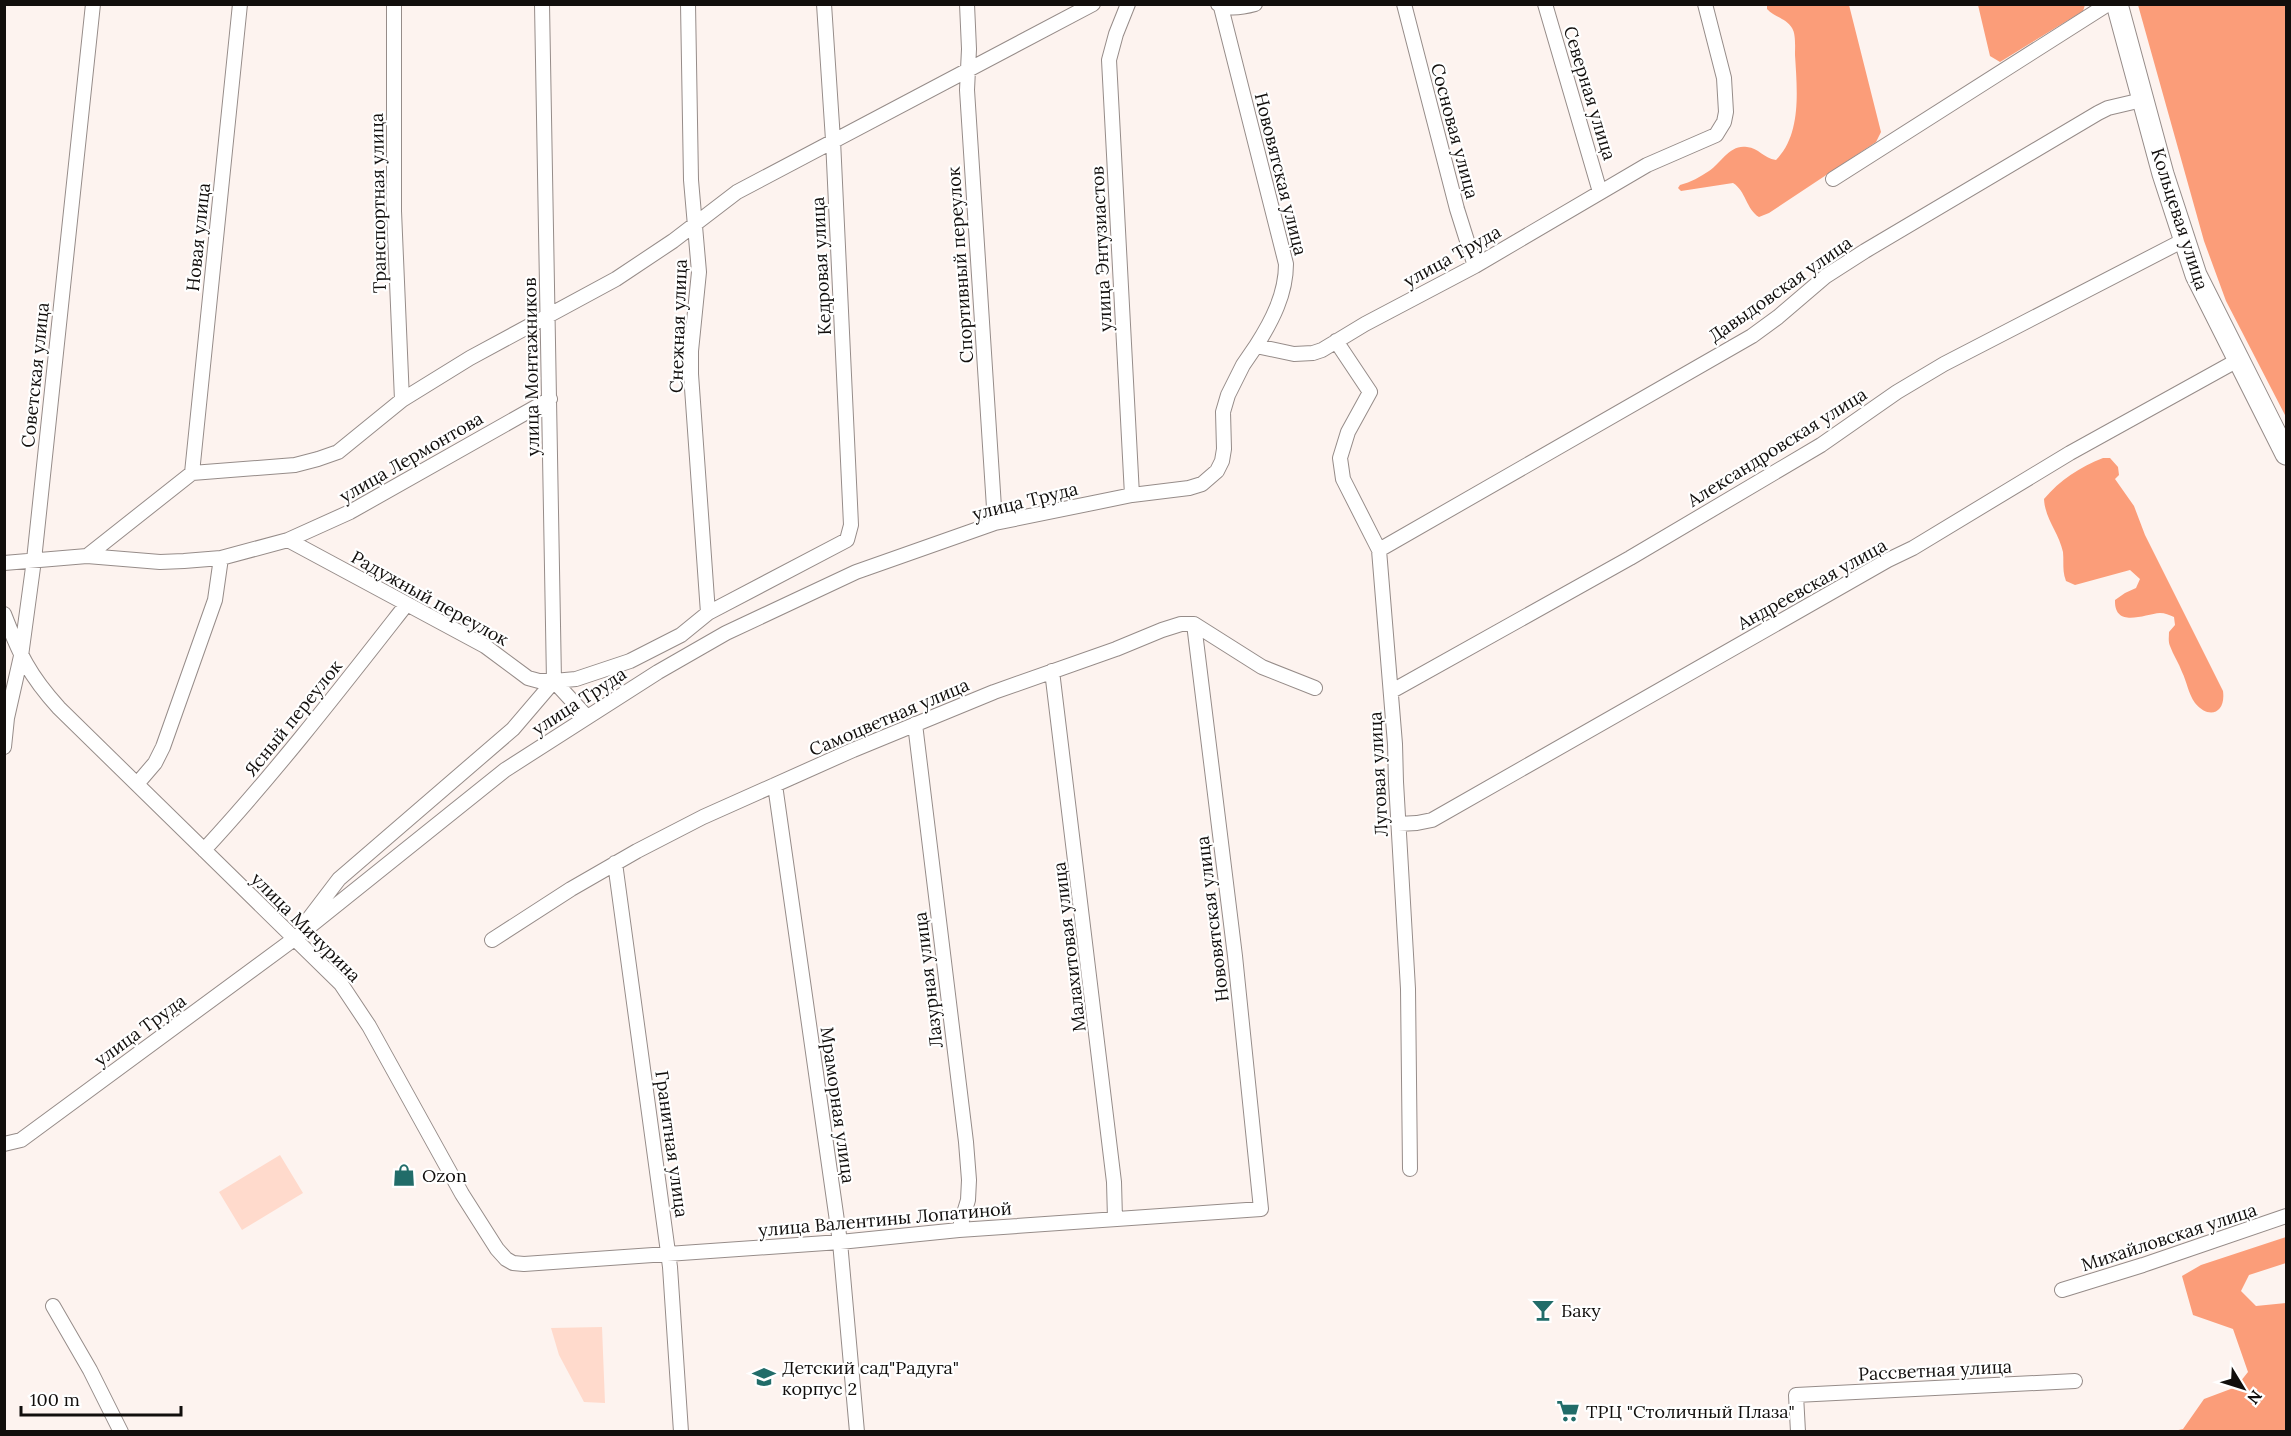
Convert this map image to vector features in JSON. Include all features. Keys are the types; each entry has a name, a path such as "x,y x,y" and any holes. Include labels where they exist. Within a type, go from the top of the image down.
{"highway":[{"name":"Кольцевая улица","path":"2117,4 2142,100 2184,240 2207,300 2286,454"}],"street":[{"name":"Советская улица","path":"4,747 7,718 21,656 33,560 93,4"},
{"name":"Новая улица","path":"192,473 240,4"},
{"name":"Транспортная улица","path":"394,4 394,211 402,400"},
{"name":"улица Монтажников","path":"542,4 554,681"},
{"name":"Снежная улица","path":"688,4 691,180 699,272 691,374 708,613"},
{"name":"Кедровая улица","path":"824,4 833,140 851,525"},
{"name":"Спортивный переулок","path":"967,4 967,90 995,523"},
{"path":"87,556 192,473 295,465 338,452 402,400 470,358 616,279 695,225 736,192 1093,4"},
{"name":"улица Энтузиастов","path":"1128,4 1109,60 1132,495"},
{"path":"1219,6 1255,4"},
{"name":"Сосновая улица","path":"1404,4 1457,209 1475,266"},
{"name":"Северная улица","path":"1545,4 1600,192"},
{"name":"улица Труда","path":"4,1144 21,1140 294,939 505,770 586,716 726,633 856,572 995,523 1132,495 1189,488 1202,484 1217,471 1222,461 1223,412 1228,395 1243,365 1256,346 1303,355 1313,353 1475,266 1647,165 1716,135 1726,112 1724,78 1705,4"},
{"path":"1833,179 2108,4"},
{"name":"Нововятская улица","path":"1219,6 1286,264 1286,276 1275,313 1256,346"},
{"name":"Давыдовская улица","path":"1379,550 1752,336 1826,276 1864,251 2098,113 2108,108 2142,100"},
{"name":"Александровская улица","path":"1392,691 1630,558 1821,445 1896,392 1944,364 2184,240"},
{"name":"Луговая улица","path":"1336,342 1370,392 1348,432 1340,458 1343,479 1379,550 1392,691 1408,989 1410,1169"},
{"name":"Андреевская улица","path":"1398,824 1417,824 1432,820 1888,560 1913,548 2070,453 2238,360"},
{"name":"улица Лермонтова","path":"4,563 87,556 160,562 221,558 288,540 312,532 350,512 550,399"},
{"name":"улица Труда","path":"294,939 339,879 513,729 554,681 576,679 630,661 681,635 708,613 847,540 851,525"},
{"name":"Радужный переулок","path":"288,540 485,646 528,678 554,681"},
{"path":"137,784 155,763 163,747 216,600 221,558"},
{"name":"Ясный переулок","path":"204,850 309,729 406,605"},
{"name":"улица Мичурина","path":"4,614 32,676 59,708 332,974 351,997 462,1194 501,1255 513,1263"},
{"name":"Самоцветная улица","path":"492,940 615,863 704,817 775,785 994,692 1116,649 1161,630 1181,624 1194,624"},
{"path":"1194,624 1262,667 1315,688"},
{"name":"Нововятская улица","path":"1194,624 1235,957 1261,1209"},
{"name":"Малахитовая улица","path":"1053,671 1114,1182 1115,1219"},
{"path":"554,681 586,716"},
{"name":"Лазурная улица","path":"915,724 966,1142 968,1200 959,1230"},
{"name":"Мраморная улица","path":"775,785 840,1242 857,1431"},
{"name":"Гранитная улица","path":"615,863 668,1255 681,1431"},
{"name":"улица Валентины Лопатиной","path":"513,1263 668,1255 959,1230 1261,1209"},
{"name":"Михайловская улица","path":"2062,1290 2286,1216"},
{"path":"53,1306 90,1370 121,1431"},
{"name":"Рассветная улица","path":"1798,1431 1796,1395 2074,1381"}],"shaded area":[{"path":"1978,4 2085,5 2083,11 2000,62 1990,56"},
{"path":"1767,5 1849,5 1881,132 1876,142 1769,213 1759,217 1733,183 1681,191 1678,188 1709,171 1726,154 1736,148 1751,148 1776,160 1790,137 1797,96 1794,34 1789,25 1767,9"},
{"path":"2138,5 2286,5 2286,417 2226,301 2204,241"},
{"path":"2103,458 2110,458 2118,467 2119,475 2115,479 2134,506 2145,535 2223,691 2222,705 2215,712 2206,711 2195,703 2171,649 2169,632 2175,625 2174,617 2160,613 2132,618 2125,617 2116,609 2115,600 2136,588 2140,579 2130,570 2075,585 2066,581 2063,552 2047,513 2044,499 2071,475"},
{"path":"280,1155 303,1193 242,1230 219,1192"},
{"path":"2286,1237 2286,1263 2249,1275 2241,1291 2256,1306 2286,1303 2286,1431 2174,1431 2183,1429 2204,1399 2236,1387 2248,1372 2233,1329 2193,1315 2182,1276 2201,1265"},
{"path":"602,1327 605,1403 584,1402 559,1355 551,1328"}],"place":[{"name":"Ozon","path":"404,1175"},
{"name":"Баку","path":"1543,1310"},
{"name":"Детский сад\"Радуга\" корпус 2","path":"764,1377"},
{"name":"ТРЦ \"Столичный Плаза\"","path":"1568,1411"}]}
